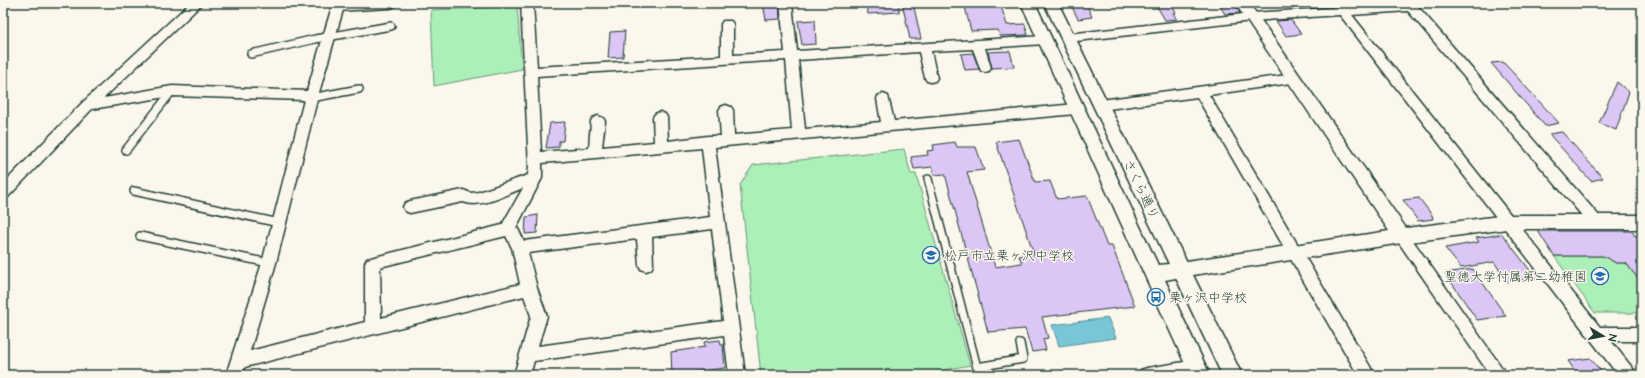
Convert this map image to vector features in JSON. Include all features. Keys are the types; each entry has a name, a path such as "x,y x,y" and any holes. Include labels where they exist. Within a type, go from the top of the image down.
{"street":[{"path":"3,193 88,105 197,3"},
{"path":"236,368 269,263 312,97 339,5 390,3"},
{"path":"373,326 372,264 507,230 535,178 537,166 535,158 530,72 528,3"},
{"path":"786,3 799,133"},
{"name":"さくら通り","path":"1028,3 1198,371"},
{"name":"さくら通り","path":"1051,3 1182,269 1232,375"},
{"path":"1242,3 1499,375"},
{"path":"1068,38 1252,17 1410,5 1596,221"},
{"path":"1343,11 1628,375"},
{"path":"727,24 727,59"},
{"path":"530,72 1045,40"},
{"path":"978,44 985,68"},
{"path":"924,47 931,78"},
{"path":"535,158 708,141 1076,109 1294,79"},
{"path":"88,105 172,91 312,97"},
{"path":"1200,91 1367,375"},
{"path":"883,100 888,126"},
{"path":"726,110 728,140"},
{"path":"660,117 661,146"},
{"path":"595,152 598,121"},
{"path":"708,141 737,375"},
{"path":"410,207 463,196 471,199 480,198 535,178"},
{"path":"1152,274 1402,236 1507,222 1596,221 1641,224"},
{"path":"519,248 718,222"},
{"path":"507,230 513,234 519,248 529,288 539,316 522,375"},
{"path":"644,232 646,265"},
{"path":"236,368 373,326 529,288"},
{"path":"528,355 730,327"},
{"path":"1596,334 1642,334"},
{"path":"1147,375 1198,371"}],"lane":[{"path":"251,54 315,39 391,26"},
{"path":"312,97 360,89"},
{"path":"126,150 172,91"},
{"path":"928,179 978,371 1023,359 1020,342"},
{"path":"134,191 279,223"},
{"path":"140,236 269,263"}],"green space":[{"path":"517,6 522,69 434,86 431,10"},
{"path":"904,149 911,174 916,174 970,365 919,375 761,375 740,185 753,165"},
{"path":"1554,256 1605,256 1616,263 1626,263 1642,284 1642,313 1595,313"}],"water":[{"path":"1108,318 1116,338 1059,346 1052,325"}],"building":[{"path":"763,3 779,3 780,19 766,20"},
{"path":"866,3 899,3 899,12 868,14"},
{"path":"902,3 913,3 921,39 910,39"},
{"path":"964,3 1000,3 1007,25 1025,24 1028,35 1000,36 998,30 971,31"},
{"path":"1070,3 1086,3 1092,17 1078,19"},
{"path":"1155,3 1171,3 1176,13 1173,13 1177,19 1165,20"},
{"path":"1218,3 1234,3 1240,13 1225,14"},
{"path":"815,20 816,44 802,45 798,21"},
{"path":"1291,20 1301,34 1286,36 1276,21"},
{"path":"625,31 623,57 608,58 610,32"},
{"path":"1010,51 1014,67 992,68 988,52"},
{"path":"973,53 979,69 965,70 961,54"},
{"path":"1503,62 1559,123 1545,126 1491,63"},
{"path":"1617,82 1629,92 1616,130 1599,123"},
{"path":"565,122 563,141 559,141 559,147 546,148 550,123"},
{"path":"1562,132 1603,178 1591,181 1549,134"},
{"path":"1019,139 1035,182 1050,181 1057,199 1087,196 1107,246 1112,246 1135,306 1042,317 1048,338 1043,339 1046,350 1032,352 1025,329 988,332 945,174 934,175 932,167 914,169 911,157 928,155 927,151 934,150 933,145 955,142 957,147 976,147 984,170 967,172 995,267 1022,263 1019,256 1034,254 996,142"},
{"path":"1419,198 1432,215 1433,219 1418,221 1403,200"},
{"path":"538,215 537,233 525,234 526,217"},
{"path":"1538,231 1632,231 1635,236 1639,235 1642,240 1642,284 1626,263 1616,263 1603,256 1554,256"},
{"path":"1502,234 1536,278 1508,282 1494,262 1461,268 1445,248 1479,242 1476,238"},
{"path":"1473,269 1506,316 1477,320 1445,273"},
{"path":"720,340 721,345 723,345 725,368 672,375 671,352 705,347 704,342"},
{"path":"1590,358 1604,375 1578,375 1568,361"}],"place":[{"name":"松戸市立栗ヶ沢中学校","path":"931,255"},
{"name":"聖徳大学付属第二幼稚園","path":"1600,276"},
{"name":"栗ヶ沢中学校","path":"1156,297"}]}
